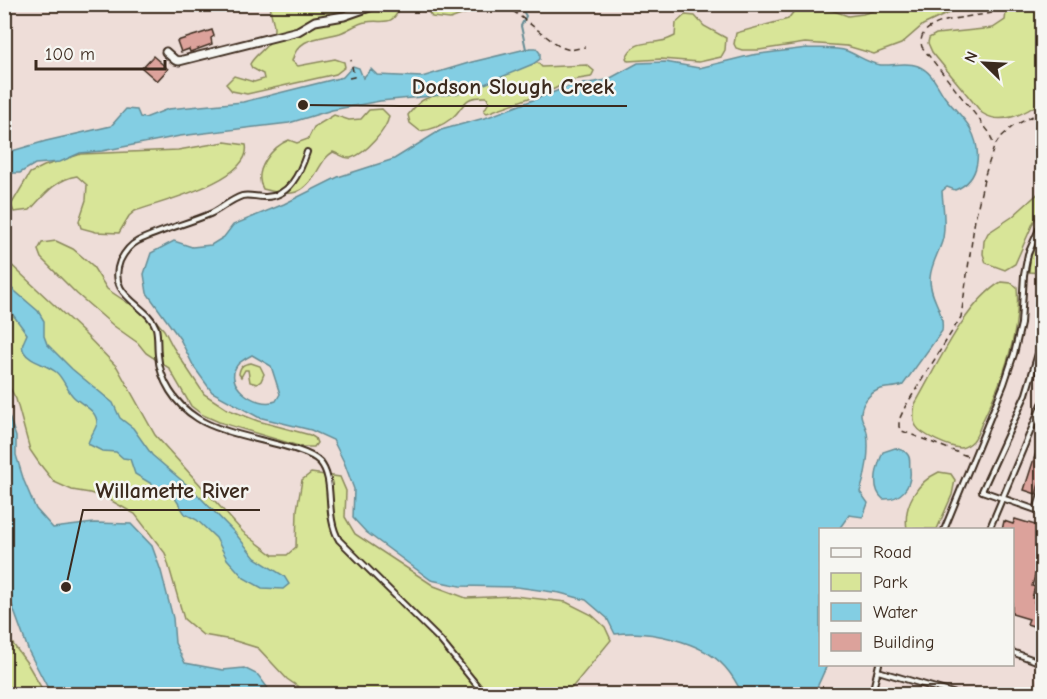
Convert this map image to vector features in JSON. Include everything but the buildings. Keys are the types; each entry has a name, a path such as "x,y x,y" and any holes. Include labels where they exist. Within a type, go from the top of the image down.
{"street":[{"path":"166,52 179,61 298,31 315,21 344,16 378,4"}],"lane":[{"path":"307,152 299,172 279,195 242,196 212,213 134,243 121,259 117,278 122,290 153,322 156,329 159,366 166,386 177,400 196,418 211,426 294,449 311,455 320,462 326,472 331,520 339,540 440,640 484,694"},
{"path":"945,528 1014,354 1021,324 1024,275 1028,254 1042,222"},
{"path":"1042,339 1026,394 982,491 1042,512"},
{"path":"990,528 1042,404"},
{"path":"1036,510 1042,492"},
{"path":"1014,653 1042,663"},
{"path":"872,694 879,666"},
{"path":"878,670 956,694"}],"path":[{"path":"504,4 560,47 570,50 585,47"},
{"path":"992,13 933,25 925,31 921,41 922,47 989,132 994,147"},
{"path":"349,78 354,77 351,60"},
{"path":"973,459 903,431 899,424 905,407 961,317 975,219 994,147 1012,127 1042,111"}],"green space":[{"path":"399,4 397,14 390,20 363,23 340,33 311,40 299,47 295,53 292,61 298,66 335,59 344,62 345,67 336,74 247,94 232,91 226,84 234,76 254,82 264,79 263,74 252,68 250,64 268,44 273,34 271,5"},
{"path":"491,4 487,9 450,19 432,17 429,13 433,5"},
{"path":"792,5 817,5 848,16 891,5 966,5 923,25 901,44 874,54 847,46 805,43 759,50 736,48 734,44 736,33 788,19 794,11"},
{"path":"1007,5 1042,5 1042,101 1021,114 997,118 982,113 932,52 928,43 929,38 936,34 993,28 1005,20"},
{"path":"685,15 695,16 704,26 726,38 725,50 721,57 699,62 661,59 628,61 626,58 636,46 675,36 676,23"},
{"path":"538,63 542,67 587,65 594,71 591,77 572,80 554,89 487,113 484,111 489,102 487,97 473,98 465,102 445,123 428,130 420,131 410,123 408,115 425,99 472,88 521,67"},
{"path":"382,109 389,116 387,122 380,134 363,152 349,158 333,152 301,190 281,193 263,189 260,182 262,167 271,153 283,143 289,140 297,143 308,139 314,127 334,115 349,120 361,119 369,110"},
{"path":"225,142 246,145 244,158 235,169 202,188 135,211 129,216 119,233 96,232 81,228 79,221 86,200 87,185 77,176 56,184 30,210 14,212 11,205 30,173 81,154 178,150"},
{"path":"1042,190 1042,208 1015,264 1005,270 986,263 983,254 984,241 988,233 1012,217"},
{"path":"1042,226 1042,273 1029,272 1030,259"},
{"path":"56,241 73,249 92,265 107,289 128,303 141,306 148,312 164,330 204,394 227,409 258,421 310,435 317,443 314,447 302,447 219,422 203,415 191,406 169,368 146,353 138,343 114,326 77,294 41,258 38,250 42,243"},
{"path":"4,258 117,367 155,435 243,532 273,555 287,555 296,547 297,510 302,480 311,473 340,477 346,491 345,517 355,534 434,586 466,598 514,596 566,602 592,615 605,627 611,640 570,690 561,694 309,694 287,679 258,648 232,640 203,635 184,619 165,553 135,514 110,500 72,490 54,482 30,450 16,399 5,379"},
{"path":"1001,282 1011,283 1017,287 1018,304 1013,338 1004,372 975,439 961,448 950,446 919,430 914,421 915,404 952,337 975,305"},
{"path":"251,363 260,366 264,374 257,384 250,382 248,370 245,370 241,377 239,374 242,366"},
{"path":"939,472 951,474 955,480 952,495 937,528 907,528 907,511 913,495 931,476"},
{"path":"5,628 7,636 27,663 45,694 5,694"}],"water":[{"path":"536,48 540,53 540,59 533,64 463,93 380,101 332,110 289,123 180,136 80,153 60,162 35,164 20,173 5,173 5,153 111,126 126,109 137,110 140,117 145,118 168,109 243,102 343,77 353,66 359,68 363,78 371,69 377,75 422,77"},
{"path":"807,48 843,50 877,64 918,66 930,75 970,128 976,146 977,163 970,179 955,190 947,187 942,191 944,232 932,267 930,285 941,317 942,331 903,385 876,391 870,395 861,411 867,432 868,447 866,471 860,492 868,503 863,517 849,515 840,528 819,528 819,666 827,666 814,694 742,694 725,667 703,650 674,639 658,636 615,634 607,618 586,600 560,593 517,587 460,586 431,580 366,532 353,518 354,489 333,440 311,430 258,417 212,392 194,367 180,339 147,293 144,274 151,253 174,241 192,247 211,245 224,237 233,225 284,204 338,177 394,159 441,130 488,117 570,86 607,80 638,63 665,62 699,68 752,55","holes":["252,355 271,366 280,394 276,401 259,401 250,398 237,386 234,371 239,363"]},
{"path":"4,277 9,286 38,311 44,321 44,336 47,344 72,369 113,403 120,418 133,428 152,455 193,490 235,533 255,558 284,576 289,584 283,589 262,588 244,578 227,559 216,538 197,520 185,514 175,498 135,474 130,459 123,458 116,452 102,451 88,444 97,423 94,414 72,395 56,372 30,358 24,352 23,345 27,334 5,304"},
{"path":"5,405 16,437 16,455 24,481 36,509 53,528 94,523 131,524 152,546 173,618 175,643 185,663 223,670 244,668 258,675 275,694 51,694 29,652 9,597 8,553 4,542"},
{"path":"895,448 904,451 909,457 909,481 900,495 883,499 877,489 877,470 883,452"}],"waterway":[{"path":"519,4 526,16 521,26 526,49 523,50"}],"place":[{"name":"Dodson Slough Creek","path":"303,105"},
{"name":"Willamette River","path":"66,587"}]}
